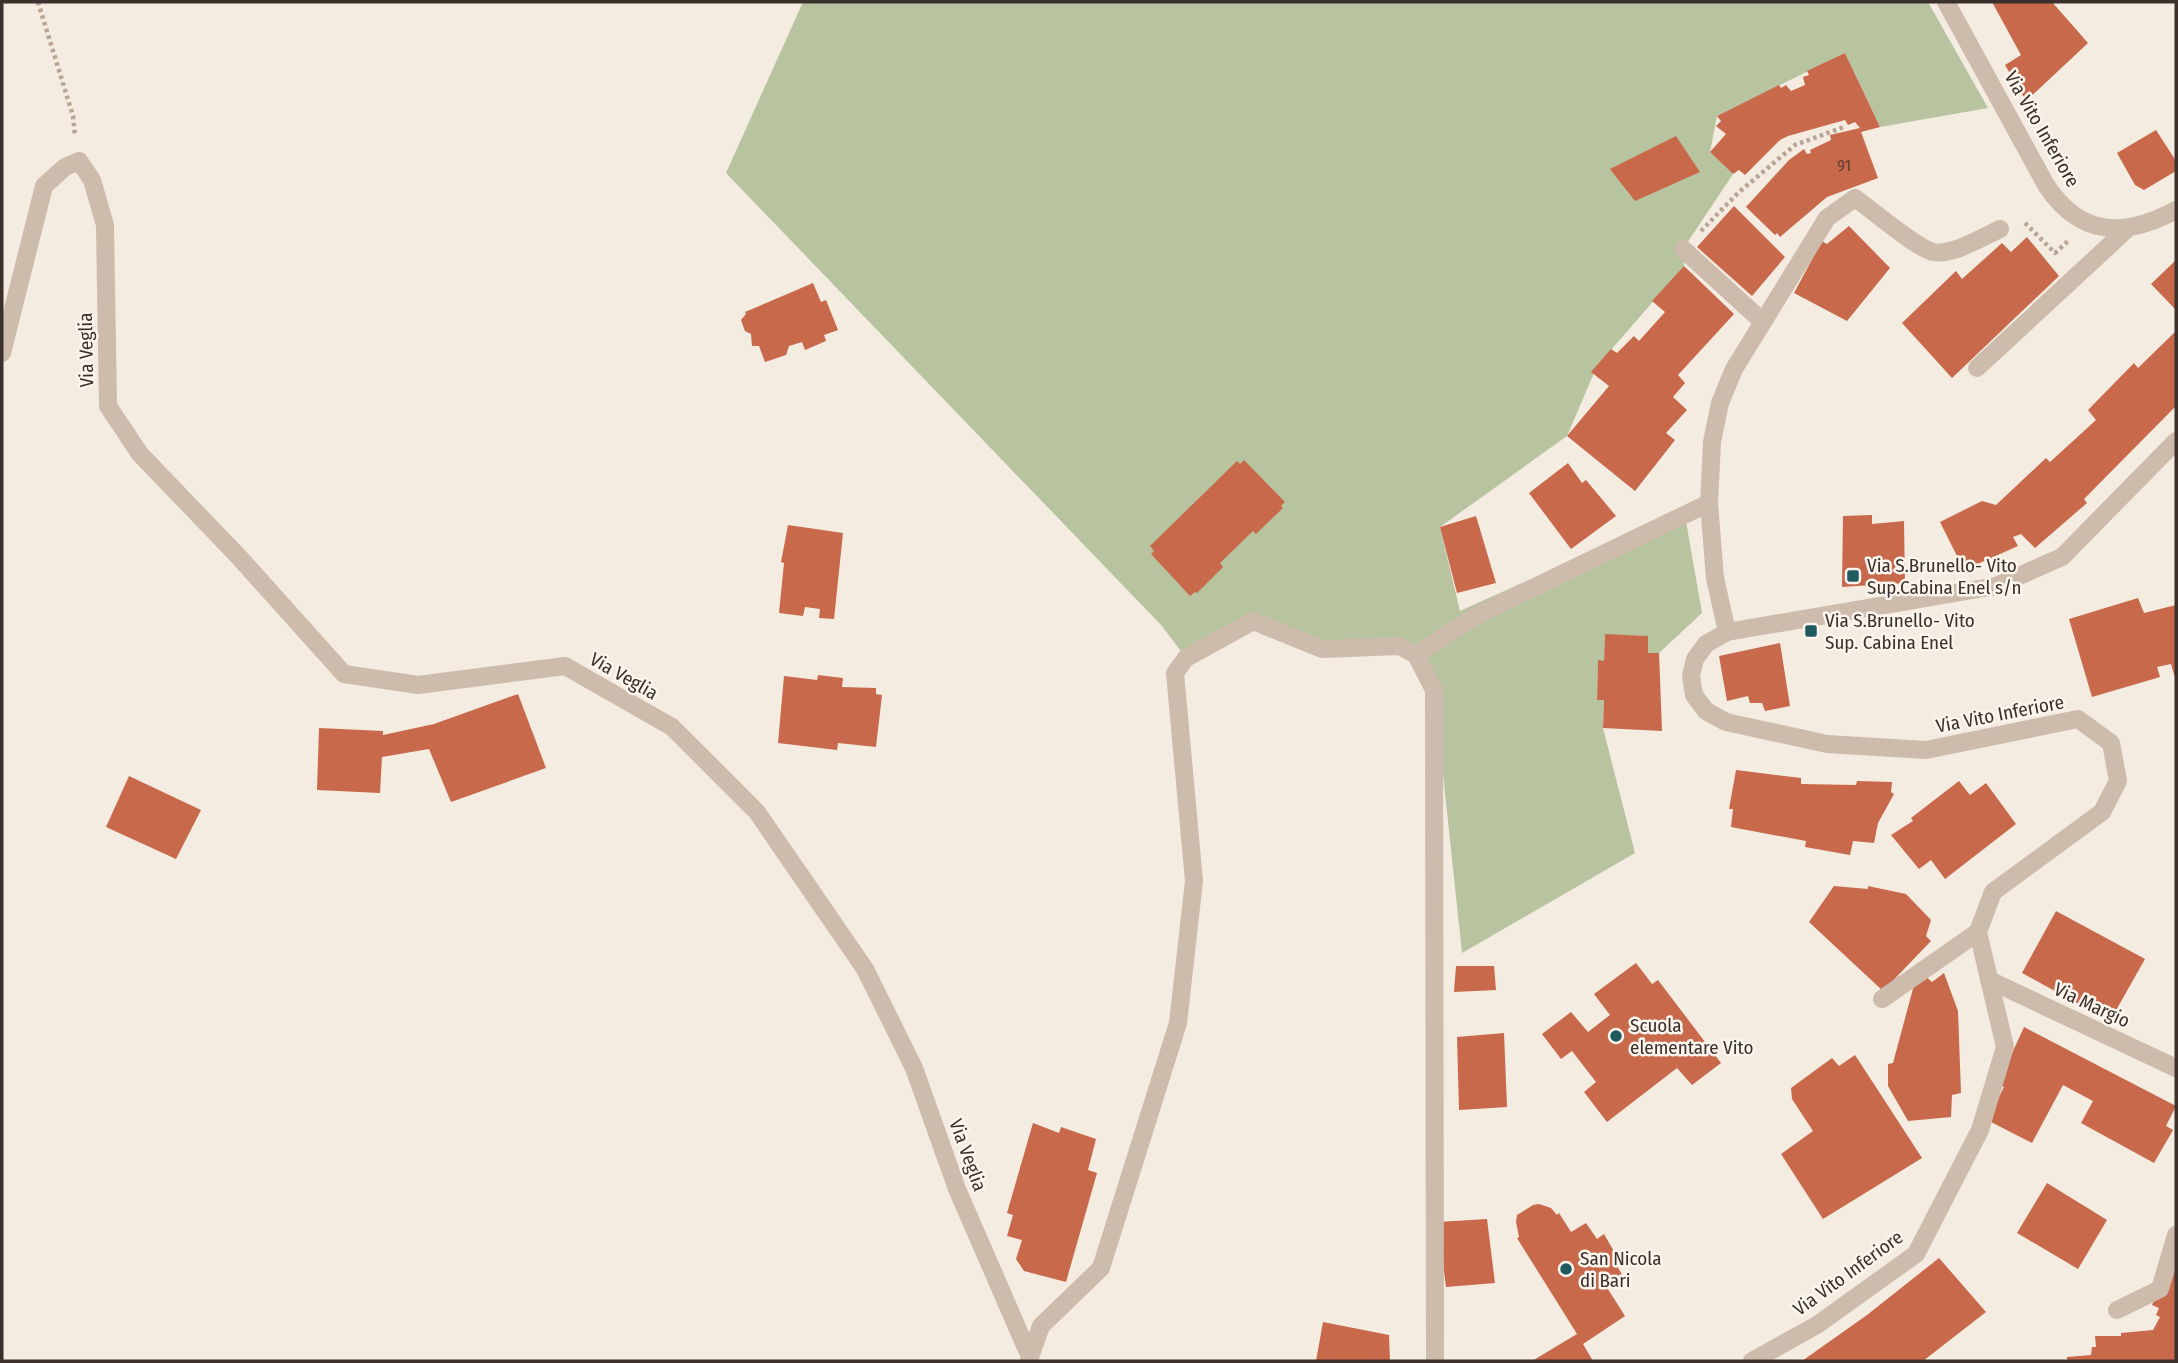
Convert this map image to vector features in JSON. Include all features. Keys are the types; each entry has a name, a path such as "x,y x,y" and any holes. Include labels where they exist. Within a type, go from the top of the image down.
{"street":[{"name":"Via Vito Inferiore","path":"1946,2 2046,185 2063,207 2087,223 2126,230"},
{"path":"2,353 44,186 65,167 79,161"},
{"name":"Via Veglia","path":"79,161 92,180 105,225 108,406 141,454 238,556 344,674 418,685 565,667 672,727 757,812 865,969 914,1068 957,1189 1029,1359"},
{"path":"1727,632 1715,578 1709,503 1712,442 1720,403 1734,369 1827,218 1855,198 1909,239 1933,252 1958,249 2000,229"},
{"path":"1977,369 2126,230 2176,211"},
{"path":"1683,249 1763,321"},
{"name":"Via Vito Inferiore","path":"1752,1361 1817,1325 1916,1254 1980,1130 2005,1047 1978,932 1993,892 2102,812 2118,781 2110,743 2078,719 1926,750 1827,744 1726,722 1706,711 1694,695 1691,677 1695,659 1706,644 1727,632 1996,586 2062,557 2176,441"},
{"path":"1416,655 1479,614 1709,503"},
{"path":"1029,1359 1041,1326 1101,1268 1178,1023 1194,881 1175,673 1186,658 1253,621 1322,649 1400,646 1416,655 1434,690 1435,1361"},
{"path":"1882,999 1978,932"},
{"name":"Via Margio","path":"1989,980 2176,1068"},
{"path":"2116,1310 2160,1289 2176,1235"}],"path":[{"path":"38,2 73,116 79,161"},
{"path":"1683,249 1738,193 1795,145 1844,127"},
{"path":"2000,229 2020,217 2055,253 2087,223"}],"green space":[{"path":"803,2 1928,2 1988,108 1880,127 1845,53 1717,116 1710,152 1733,174 1683,249 1684,266 1597,366 1567,436 1440,527 1460,611 1684,510 1702,613 1659,653 1648,653 1647,636 1605,635 1604,661 1598,661 1597,700 1604,700 1603,728 1635,853 1462,953 1434,690 1416,655 1322,649 1253,621 1186,658 1162,626 726,173"}],"building":[{"path":"1992,2 2052,2 2088,43 2026,101 2005,65 2021,55"},
{"path":"1845,53 1880,127 1861,132 1878,178 1827,197 1780,237 1746,207 1789,160 1804,149 1807,154 1811,153 1810,150 1831,140 1830,135 1860,128 1855,122 1848,125 1845,120 1788,136 1780,140 1745,175 1739,170 1733,174 1710,152 1726,134 1716,126 1721,121 1717,116 1779,85 1781,88 1786,85 1791,91 1805,85 1803,77 1809,75 1807,71"},
{"path":"2156,130 2176,161 2176,171 2144,190 2135,185 2117,153"},
{"path":"1676,136 1700,172 1635,201 1610,169"},
{"path":"1734,206 1785,257 1752,296 1697,247"},
{"path":"1849,226 1890,268 1847,321 1794,293 1822,241 1827,244"},
{"path":"2027,237 2059,276 1952,378 1902,323 1956,271 1962,279 2002,243 2011,252"},
{"path":"2176,260 2176,310 2151,284"},
{"path":"1684,266 1734,314 1678,375 1685,383 1673,397 1687,410 1666,433 1675,440 1635,491 1567,436 1609,386 1591,372 1611,349 1617,353 1634,336 1639,341 1665,312 1652,301"},
{"path":"813,283 821,302 826,300 838,330 824,335 826,341 805,350 802,342 789,346 786,355 765,362 759,346 752,346 751,334 745,331 741,320 745,312"},
{"path":"2176,331 2176,406 2084,499 2087,503 2035,548 2021,534 2013,537 2018,546 1964,570 1940,522 1982,501 1996,505 2046,458 2050,462 2096,420 2088,410 2134,363 2138,368"},
{"path":"1244,460 1285,502 1281,506 1283,508 1256,534 1253,531 1220,563 1223,567 1197,593 1190,596 1151,554 1154,551 1150,546 1237,461 1240,464"},
{"path":"1568,463 1582,483 1586,480 1616,516 1571,549 1529,493"},
{"path":"1872,515 1872,524 1904,521 1905,583 1842,587 1843,516"},
{"path":"1476,516 1496,583 1457,593 1440,527"},
{"path":"788,525 843,533 834,619 819,618 820,609 805,607 803,616 779,613 784,563 781,562"},
{"path":"2138,598 2144,613 2176,605 2176,681 2171,664 2157,667 2160,677 2092,697 2069,619"},
{"path":"1605,634 1648,636 1648,653 1659,653 1662,731 1603,728 1604,700 1597,700 1598,660 1604,661"},
{"path":"1780,643 1790,706 1765,711 1762,703 1750,703 1748,696 1727,701 1719,656"},
{"path":"818,675 843,678 842,687 876,688 876,694 882,695 876,747 838,743 837,750 778,743 784,676 817,680"},
{"path":"518,694 546,768 451,802 429,749 382,757 380,793 317,790 319,728 383,731 383,735 434,724"},
{"path":"1736,770 1801,778 1801,784 1856,785 1857,781 1892,782 1891,792 1894,794 1878,823 1874,843 1853,841 1850,855 1805,847 1806,841 1731,827 1733,809 1729,809"},
{"path":"129,776 201,810 176,859 106,827"},
{"path":"1959,781 1970,795 1986,783 2016,824 1945,879 1931,860 1919,869 1891,835 1913,821 1911,818"},
{"path":"1834,886 1868,889 1868,886 1906,894 1931,920 1926,936 1931,941 1883,991 1809,922"},
{"path":"2056,911 2145,959 2110,1021 2022,973"},
{"path":"1636,963 1652,984 1658,980 1721,1063 1692,1085 1677,1068 1607,1122 1584,1092 1596,1082 1572,1051 1561,1059 1542,1034 1571,1012 1588,1032 1610,1015 1594,994"},
{"path":"1456,966 1494,966 1496,990 1454,992"},
{"path":"1944,973 1958,1011 1961,1093 1952,1095 1951,1117 1908,1121 1888,1086 1888,1064 1893,1063 1914,985 1923,974 1932,982"},
{"path":"2024,1027 2176,1106 2166,1126 2173,1130 2154,1163 2081,1123 2093,1101 2063,1085 2032,1143 1987,1120 2004,1087 1998,1084"},
{"path":"1504,1033 1507,1107 1459,1110 1457,1037"},
{"path":"1855,1055 1922,1158 1823,1219 1781,1154 1813,1131 1792,1099 1791,1088 1832,1058 1839,1066"},
{"path":"1033,1123 1059,1133 1061,1127 1096,1139 1088,1170 1097,1173 1066,1282 1024,1271 1016,1259 1022,1240 1007,1236 1013,1215 1007,1213"},
{"path":"2047,1183 2107,1220 2078,1269 2017,1233"},
{"name":"San Nicola di Bari","path":"1539,1204 1551,1208 1557,1215 1559,1213 1571,1232 1586,1223 1597,1239 1604,1234 1616,1255 1612,1258 1623,1276 1606,1286 1625,1316 1583,1344 1593,1361 1532,1361 1577,1334 1517,1238 1517,1215"},
{"path":"1487,1219 1495,1283 1446,1287 1438,1222"},
{"path":"2176,1252 2176,1361 2067,1361 2067,1357 2091,1355 2092,1347 2096,1347 2095,1336 2121,1336 2121,1333 2153,1330 2160,1317 2156,1315 2159,1308 2152,1305"},
{"path":"1939,1258 1986,1312 1923,1361 1802,1361 1867,1315"},
{"path":"1323,1322 1389,1335 1390,1361 1316,1361"}],"place":[{"name":"Via S.Brunello- Vito Sup.Cabina Enel s/n","path":"1853,576"},
{"name":"Via S.Brunello- Vito Sup. Cabina Enel","path":"1811,631"},
{"name":"Scuola elementare Vito","path":"1616,1036"},
{"name":"San Nicola di Bari","path":"1566,1269"}]}
